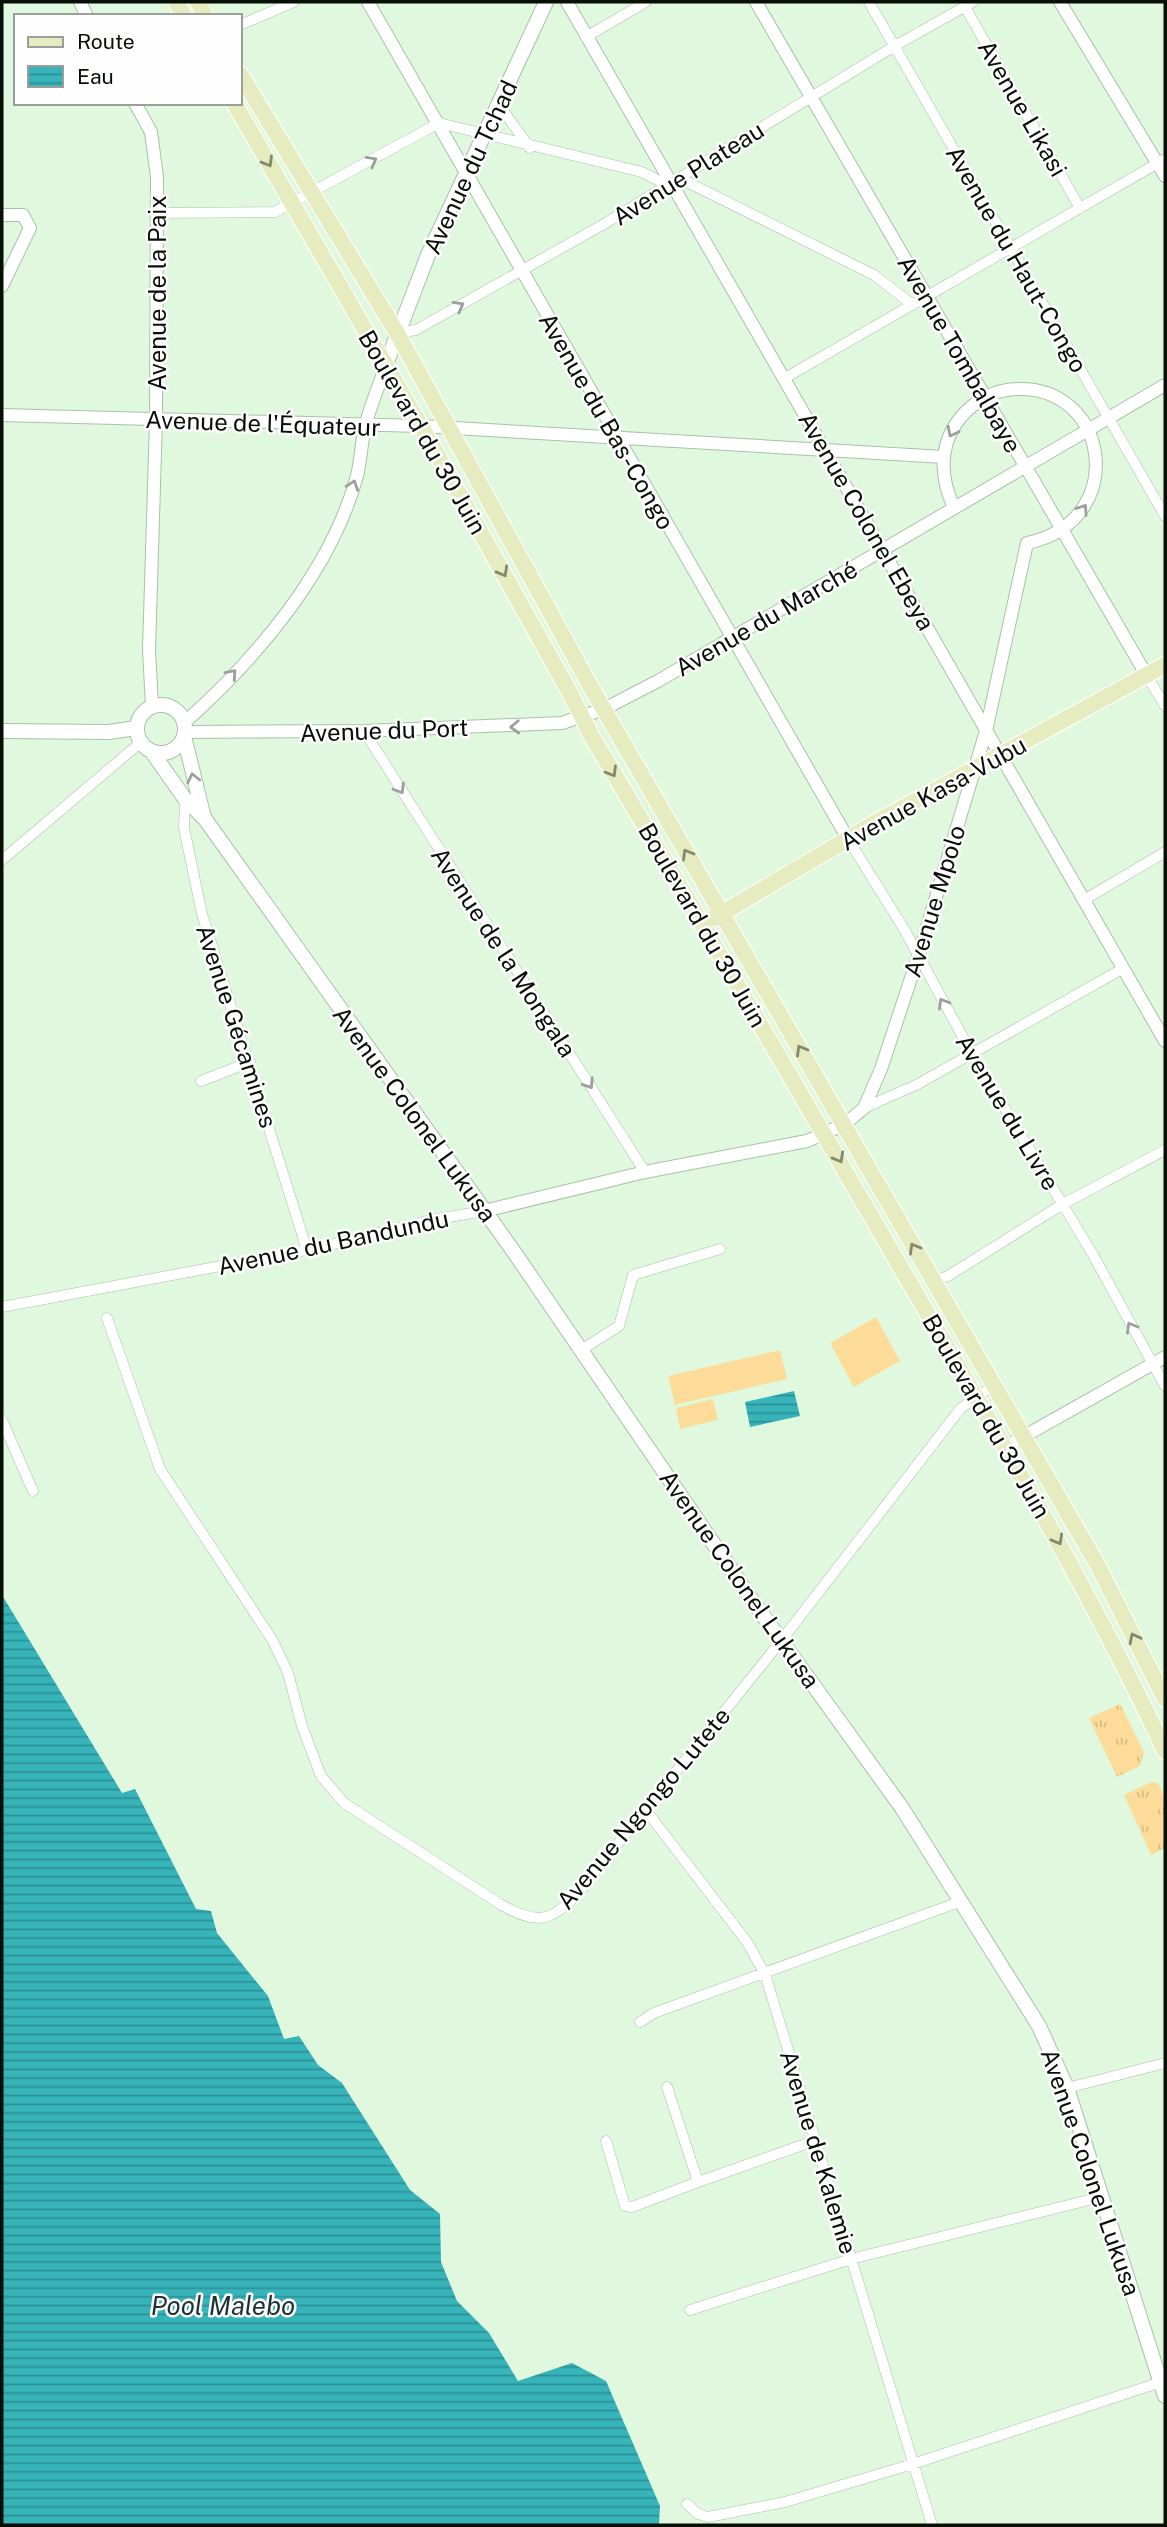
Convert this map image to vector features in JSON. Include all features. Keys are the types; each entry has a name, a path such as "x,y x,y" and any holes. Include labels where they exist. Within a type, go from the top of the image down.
{"main road":[{"name":"Avenue du Tchad","path":"385,367 428,255 547,2"},
{"name":"Boulevard du 30 Juin","path":"242,77 397,333 604,709 1097,1564 1165,1699"},
{"name":"Boulevard du 30 Juin","path":"235,105 421,426 582,718 826,1134 1077,1574 1165,1751"},
{"name":"Avenue Kasa-Vubu","path":"703,925 848,839 1165,665"},
{"path":"152,706 168,706 181,715 184,730 171,751 146,747 136,728 141,715 152,706"},
{"path":"2,731 109,732 136,728"},
{"name":"Avenue Colonel Lukusa","path":"184,730 205,820"},
{"name":"Avenue Colonel Lukusa","path":"146,747 185,799 205,820 484,1211 781,1641 902,1808 962,1901 1039,2026 1067,2088 1163,2389"}],"street":[{"path":"242,24 294,2"},
{"name":"Avenue du Bas-Congo","path":"368,2 615,437 848,839"},
{"name":"Avenue Colonel Ebeya","path":"567,2 885,550 1165,1041"},
{"path":"586,37 646,2"},
{"name":"Avenue Tombalbaye","path":"756,2 928,296 1061,532 1165,706"},
{"name":"Avenue du Haut-Congo","path":"869,2 1165,516"},
{"path":"1060,2 1162,161 1165,176"},
{"name":"Avenue Plateau","path":"397,333 416,330 522,271 969,4"},
{"name":"Avenue Likasi","path":"969,4 1080,208"},
{"name":"Avenue de la Paix","path":"136,105 151,132 156,154 158,213 156,420 149,650 152,706"},
{"path":"499,105 530,148"},
{"path":"158,213 275,212 313,194 439,123 530,148 642,172 673,182 874,275 913,305"},
{"path":"785,378 1162,161"},
{"path":"2,215 23,215 30,228 2,286"},
{"path":"184,730 276,627 324,559 357,475 365,426 385,367"},
{"name":"Avenue du Marché","path":"582,718 604,709 885,550 1165,385"},
{"path":"954,507 945,482 944,457 947,442 962,415 986,397 1018,389 1043,393 1066,404 1088,430 1097,457 1095,486 1082,512 1061,532"},
{"name":"Avenue de l'Équateur","path":"2,415 421,426 944,457"},
{"name":"Avenue Mpolo","path":"826,1134 845,1124 864,1108 881,1069 918,957 986,731 1027,544 1061,532"},
{"name":"Avenue du Port","path":"184,730 364,732 544,725 582,718"},
{"name":"Avenue de la Mongala","path":"364,732 645,1171"},
{"path":"2,860 146,747"},
{"name":"Avenue Gécamines","path":"185,799 186,838 202,915 307,1250"},
{"name":"Avenue du Livre","path":"848,839 972,1054 1063,1204 1165,1386"},
{"path":"1084,900 1165,852"},
{"path":"864,1108 909,1088 1122,969"},
{"path":"201,1082 250,1062"},
{"name":"Avenue du Bandundu","path":"2,1307 307,1250 431,1220 484,1211 645,1171 807,1141 826,1134"},
{"path":"933,1281 948,1276 1063,1204 1165,1150"},
{"path":"581,1350 619,1325 633,1275 720,1249"},
{"name":"Avenue Ngongo Lutete","path":"107,1318 160,1469 273,1640 296,1697 321,1776 337,1797 500,1904 519,1915 532,1918 555,1915 568,1905 781,1641 961,1408 994,1385"},
{"path":"1005,1447 1165,1357"},
{"path":"2,1420 33,1490"},
{"name":"Avenue de Kalemie","path":"645,1809 747,1942 765,1974 932,2525"},
{"path":"640,2022 654,2013 962,1901"},
{"path":"1067,2088 1165,2063"},
{"path":"667,2087 698,2182"},
{"path":"606,2141 625,2206 632,2207 814,2140"},
{"path":"690,2310 851,2259 1101,2197"},
{"path":"687,2504 698,2514 719,2517 785,2502 1163,2389"}],"green space":[{"path":"876,1317 900,1361 854,1387 830,1343"},
{"path":"780,1350 787,1379 675,1405 668,1376"},
{"path":"713,1399 718,1420 680,1429 676,1408"},
{"path":"1120,1704 1144,1752 1140,1766 1117,1777 1089,1718"},
{"path":"1152,1782 1158,1783 1165,1800 1165,1848 1151,1855 1124,1795"}],"water":[{"path":"794,1391 800,1416 750,1427 745,1402"},
{"name":"Pool Malebo","path":"2,1595 122,1793 135,1789 196,1909 211,1911 217,1933 268,1996 284,2039 299,2036 318,2065 342,2083 410,2190 440,2214 441,2262 457,2301 489,2333 518,2381 572,2363 606,2381 660,2506 659,2525 2,2525"}]}
